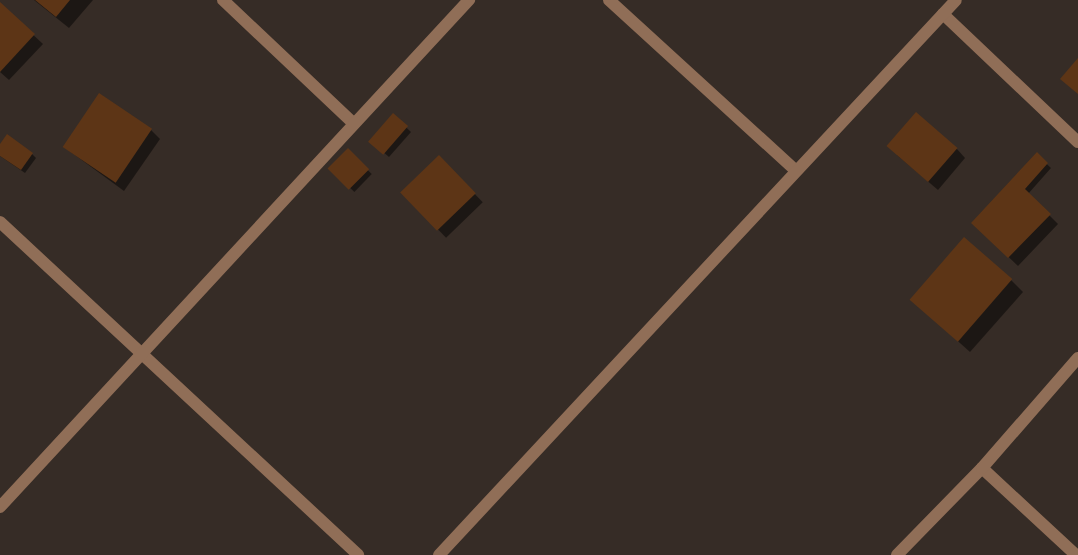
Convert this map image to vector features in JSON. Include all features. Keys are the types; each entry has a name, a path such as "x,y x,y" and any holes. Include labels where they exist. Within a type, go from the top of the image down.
{"street":[{"path":"223,0 354,124"},
{"path":"0,507 469,0"},
{"path":"609,0 796,171"},
{"path":"439,555 956,0"},
{"path":"943,14 1078,142"},
{"path":"0,222 358,555"},
{"path":"897,555 982,468 1078,358"},
{"path":"982,468 1076,555"}],"building":[{"path":"35,0 70,0 56,17"},
{"path":"0,2 35,34 0,72"},
{"path":"1078,58 1078,94 1060,79"},
{"path":"99,93 152,129 116,183 63,147"},
{"path":"916,112 958,148 928,182 886,146"},
{"path":"393,113 408,126 383,155 368,142"},
{"path":"7,134 33,153 21,170 0,156 0,144"},
{"path":"348,148 369,169 349,190 327,169"},
{"path":"1037,152 1048,163 1025,189 1051,214 1008,258 971,223"},
{"path":"439,155 476,193 437,231 400,193"},
{"path":"964,237 1012,279 958,342 910,300"}]}
